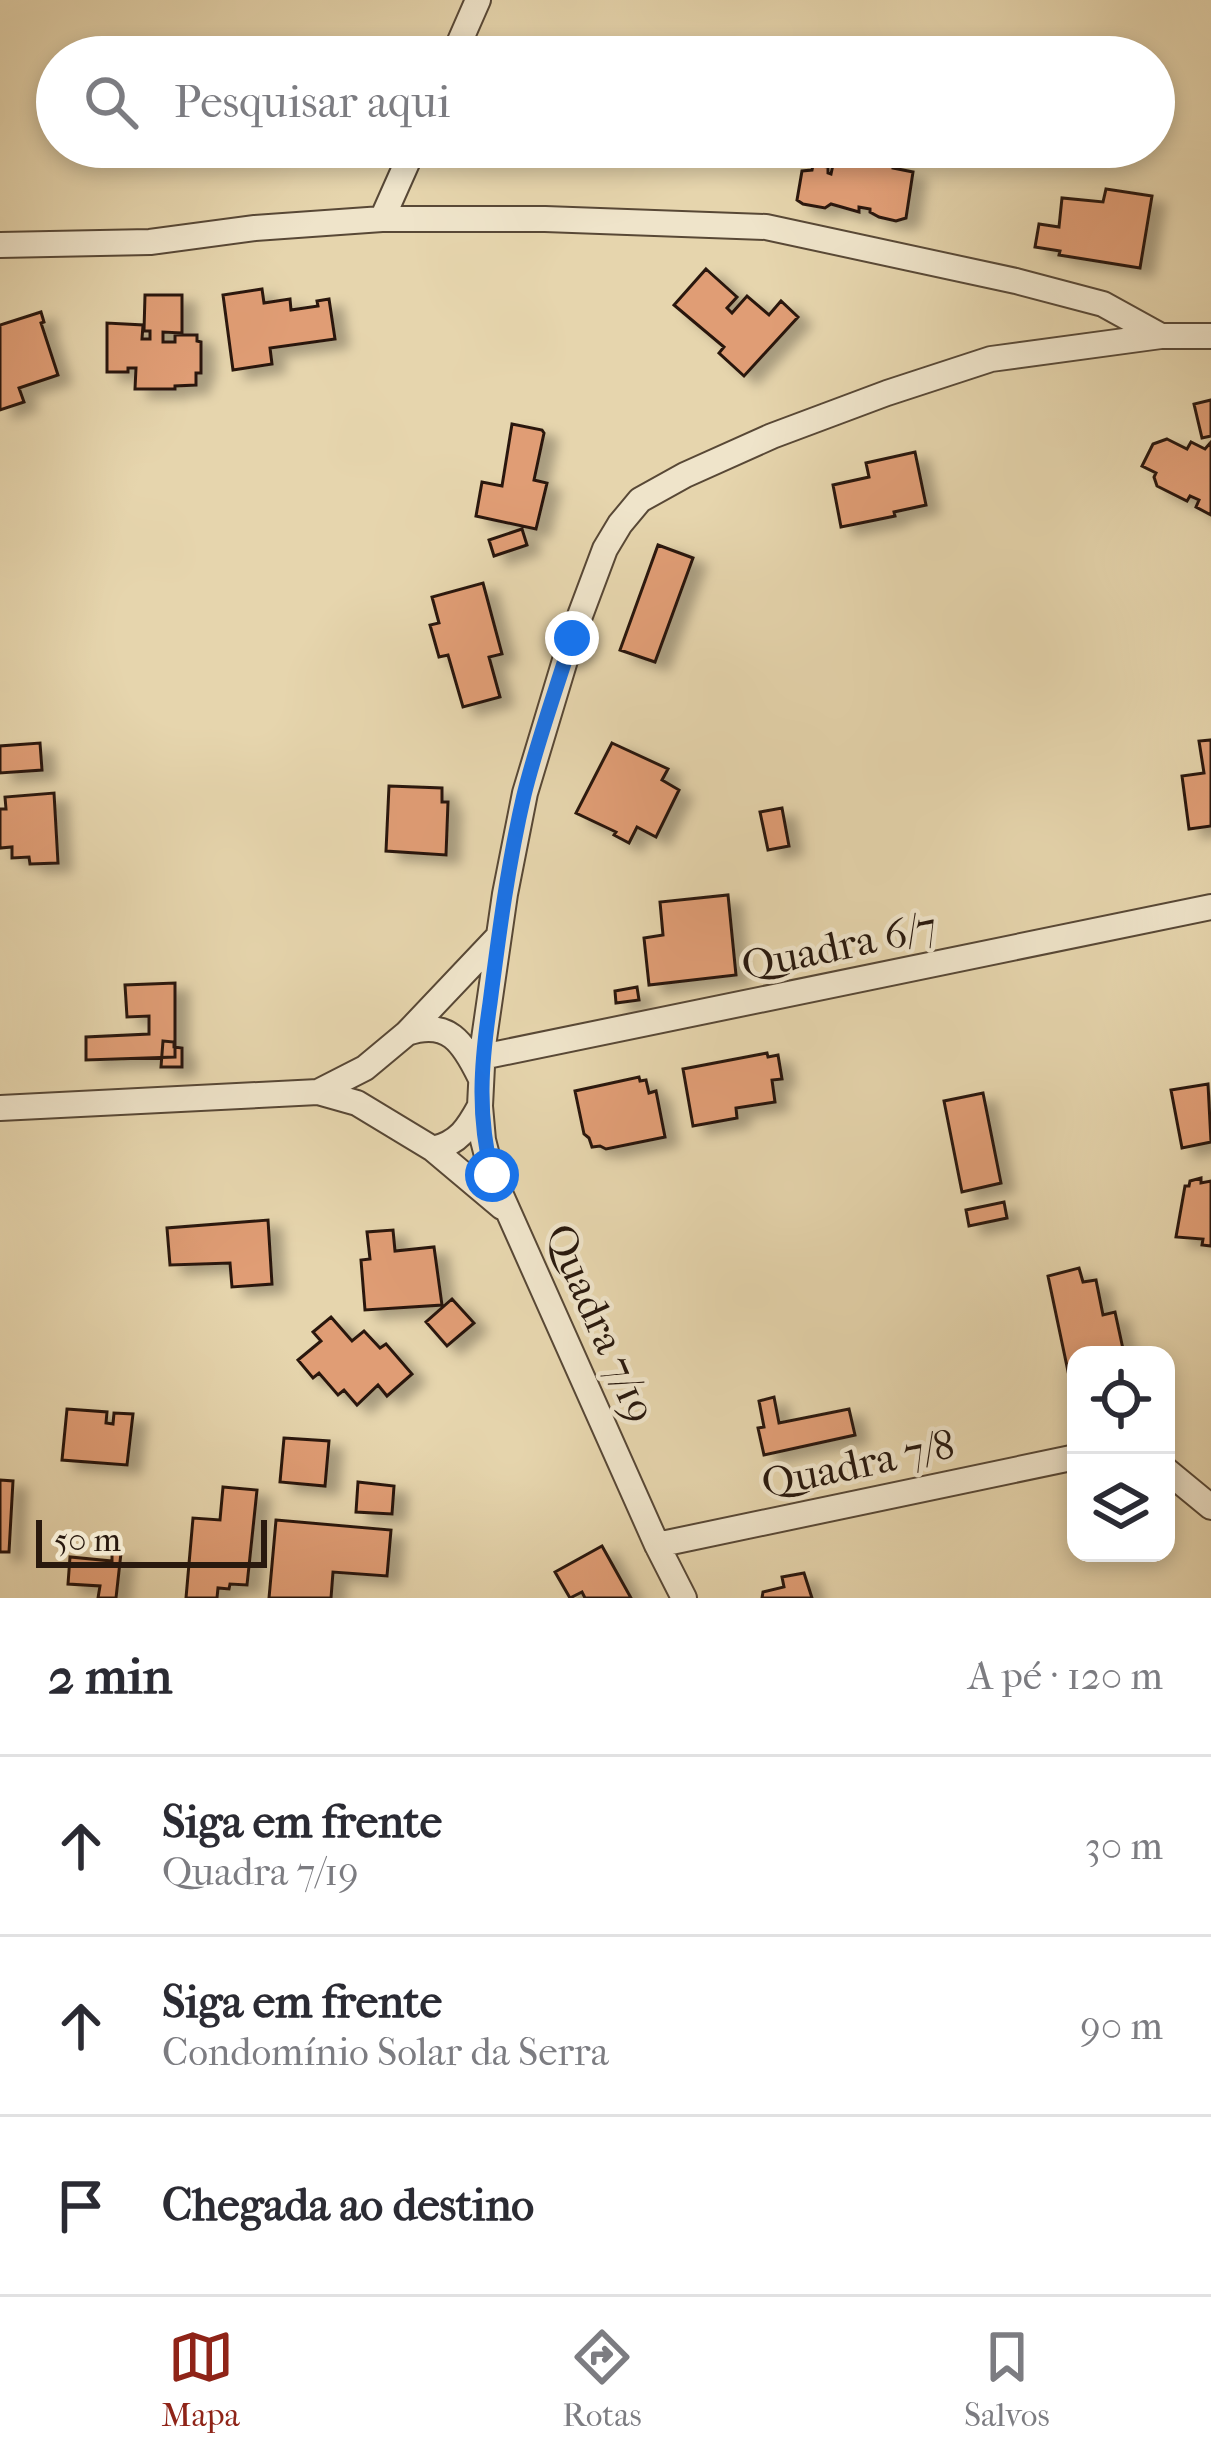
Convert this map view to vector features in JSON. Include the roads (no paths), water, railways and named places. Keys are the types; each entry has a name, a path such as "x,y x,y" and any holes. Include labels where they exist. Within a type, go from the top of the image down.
{"street":[{"path":"462,36 478,0"},
{"path":"382,218 405,168"},
{"path":"0,245 150,242 382,218 766,227 1103,304 1161,336"},
{"name":"Quadra 7/19","path":"684,1598 492,1175 480,1106 498,937 525,793 572,638 605,549 640,500 685,475 887,393 991,359 1161,336 1211,336"},
{"name":"Quadra 6/7","path":"482,1068 1211,907"},
{"path":"318,1092 365,1068 406,1033 498,937"},
{"path":"406,1033 439,1028 482,1068"},
{"path":"0,1108 318,1092 357,1103 433,1149 509,1213"},
{"path":"433,1149 449,1146 466,1130 480,1106"},
{"name":"Quadra 7/8","path":"657,1545 1067,1459"},
{"path":"1175,1478 1211,1508"}]}
